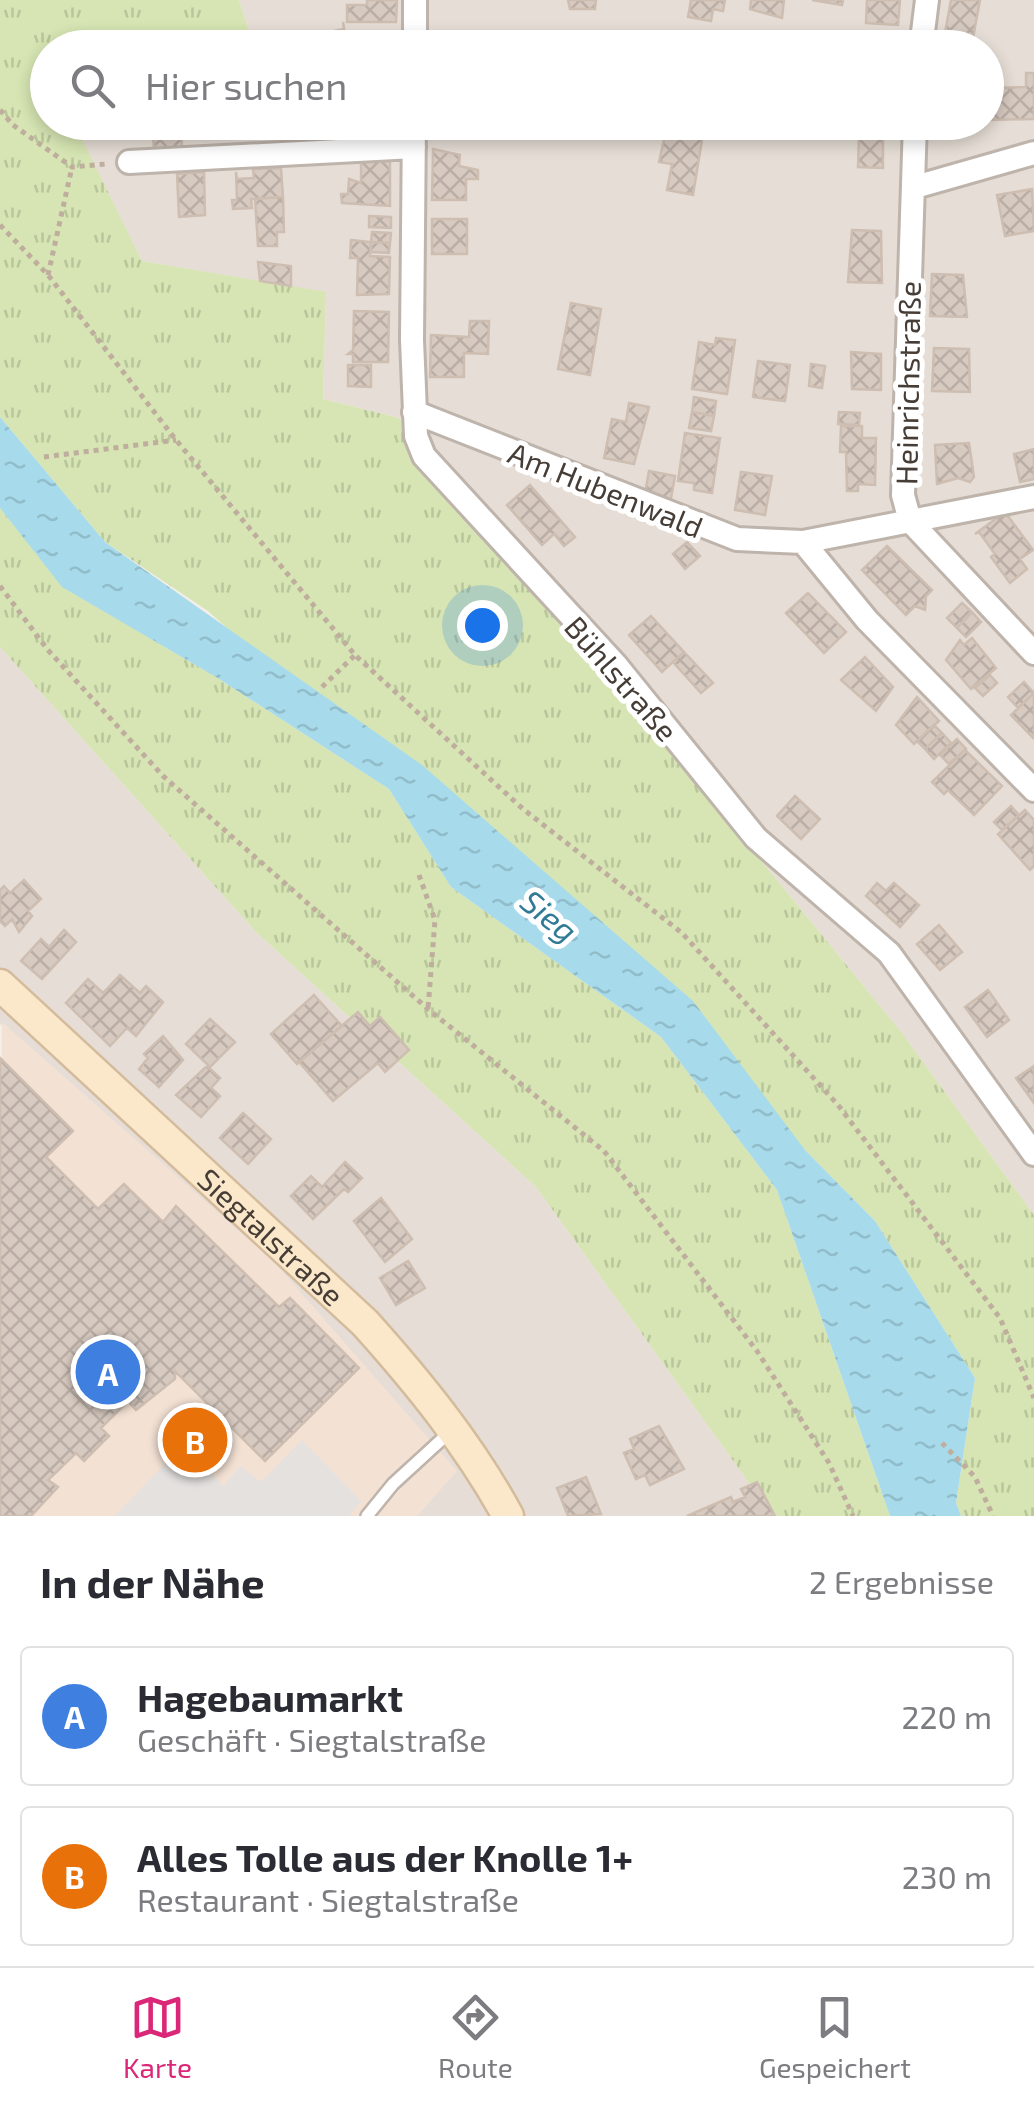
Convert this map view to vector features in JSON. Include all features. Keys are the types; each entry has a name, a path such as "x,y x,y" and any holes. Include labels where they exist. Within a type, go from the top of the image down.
{"main road":[{"name":"Siegtalstraße","path":"0,985 365,1323 410,1373 508,1516"}],"street":[{"path":"415,0 415,30"},
{"path":"923,30 927,0"},
{"name":"Bühlstraße","path":"414,140 414,412 424,456 616,666 756,838 889,953 1034,1154"},
{"name":"Heinrichstraße","path":"915,140 903,495 910,521 1034,653"},
{"path":"129,162 414,148"},
{"path":"915,187 1034,153"},
{"name":"Am Hubenwald","path":"414,412 698,527 737,539 802,542 1034,496"},
{"path":"802,542 868,620 1034,790"}],"lane":[{"path":"367,1516 393,1484 452,1430"}],"path":[{"path":"0,110 30,138"},
{"path":"33,140 72,167 129,162"},
{"path":"48,276 72,167"},
{"path":"0,225 48,276 176,440 355,655 523,809 682,932 838,1105 1000,1318 1034,1398"},
{"path":"44,457 176,440"},
{"path":"0,586 47,650 162,776 428,1009 604,1151 756,1350 829,1462 853,1516"},
{"path":"322,687 355,655"},
{"path":"419,875 435,920 428,1009"},
{"path":"942,1442 975,1476 994,1516"}],"shaded area":[{"path":"239,0 1034,0 1034,1215 902,1033 399,418 323,399 326,293 142,261 82,140 1004,140 1004,30 249,30"},
{"path":"0,647 257,933 536,1187 773,1516 417,1516 456,1471 272,1260 0,1024"},
{"path":"2,1022 272,1260 457,1471 417,1516 0,1516"},
{"path":"302,1440 361,1501 349,1516 115,1516 182,1446 224,1486 240,1466 261,1482"}],"green space":[{"path":"0,0 239,0 249,30 30,30 30,140 82,140 142,261 326,292 323,399 399,418 902,1033 1034,1215 1034,1516 961,1516 956,1503 975,1378 875,1221 805,1150 208,611 105,542 0,417"},
{"path":"0,508 63,587 216,677 389,789 451,887 661,1037 777,1190 890,1516 773,1516 536,1187 257,933 0,647"}],"water":[{"name":"Sieg","path":"0,417 105,542 422,765 693,1001 805,1150 875,1221 975,1378 956,1503 961,1516 890,1516 777,1190 661,1037 451,887 389,789 216,677 62,587 0,508"}],"building":[{"path":"367,0 397,0 396,22 347,22 347,5 367,5"},
{"path":"568,0 596,0 595,9 570,9"},
{"path":"691,0 725,0 723,11 713,9 711,21 688,17"},
{"path":"751,0 784,0 782,18 750,9"},
{"path":"812,0 843,0 842,5"},
{"path":"867,0 900,0 898,25 866,23"},
{"path":"951,0 980,0 974,30 946,30"},
{"path":"1026,73 1034,73 1034,119 1004,120 1004,88 1026,87"},
{"path":"153,140 182,140 182,147 154,149"},
{"path":"664,140 702,140 693,195 667,190 672,164 659,162"},
{"path":"859,140 883,140 883,168 858,167"},
{"path":"433,149 460,155 459,166 478,170 478,179 466,179 466,200 432,200"},
{"path":"361,159 390,160 390,206 342,203 341,194 348,194 349,179 361,183"},
{"path":"281,168 283,197 251,199 252,208 233,209 232,200 237,200 236,172 237,179 254,178 253,169"},
{"path":"204,172 205,215 179,217 177,174"},
{"path":"1032,189 1034,231 1005,236 997,195"},
{"path":"283,197 284,232 277,232 277,246 258,246 255,199"},
{"path":"369,216 391,217 391,228 369,227"},
{"path":"432,219 467,219 467,254 432,254"},
{"path":"852,230 881,231 882,283 848,282"},
{"path":"372,232 391,233 390,243 371,242"},
{"path":"351,240 371,242 370,256 390,257 389,294 357,295 358,258 350,258"},
{"path":"371,242 390,243 389,253 371,252"},
{"path":"258,262 291,266 291,286 260,281"},
{"path":"932,274 963,275 967,317 930,316"},
{"path":"571,303 601,309 590,375 558,369"},
{"path":"354,311 389,312 388,362 353,362 353,354 348,354 353,350"},
{"path":"470,321 489,321 488,354 464,353 464,377 430,377 431,335 469,337"},
{"path":"716,338 735,340 727,394 692,389 699,342 715,345"},
{"path":"934,348 969,349 970,392 932,391"},
{"path":"851,352 881,354 881,390 852,389"},
{"path":"758,361 790,365 785,401 753,397"},
{"path":"811,364 825,366 822,388 809,386"},
{"path":"348,365 371,365 371,387 348,386"},
{"path":"694,397 716,401 714,416 692,412"},
{"path":"629,403 649,407 634,464 604,458 612,419 626,422"},
{"path":"692,412 714,416 711,431 689,428"},
{"path":"839,412 860,413 859,425 838,424"},
{"path":"841,426 862,426 862,438 876,438 875,485 858,484 858,491 847,491 846,452 840,452"},
{"path":"685,433 720,438 712,493 694,490 694,483 678,481"},
{"path":"969,443 974,477 970,482 958,478 937,484 935,445"},
{"path":"1034,449 1034,479 1020,482 1014,454"},
{"path":"649,471 675,476 670,504 645,493"},
{"path":"741,472 772,476 765,515 735,510"},
{"path":"530,485 575,537 564,546 554,534 542,545 507,505"},
{"path":"1005,512 1033,550 1020,559 1027,569 1010,583 991,557 995,554 979,532 975,534"},
{"path":"687,542 700,556 685,569 673,554"},
{"path":"887,546 932,590 926,596 925,610 915,606 906,615 862,570"},
{"path":"808,593 846,632 824,653 786,613"},
{"path":"962,603 972,612 957,628 947,618"},
{"path":"972,612 981,622 966,637 957,628"},
{"path":"651,616 684,652 662,672 629,635"},
{"path":"972,638 996,668 971,689 946,660 960,640 964,645"},
{"path":"684,652 713,683 701,693 673,662"},
{"path":"865,657 893,687 876,711 841,680"},
{"path":"990,675 997,683 983,696 975,688"},
{"path":"1024,682 1034,693 1018,708 1008,697"},
{"path":"1034,693 1034,737 1033,738 1011,715"},
{"path":"917,697 939,721 914,744 896,725"},
{"path":"934,725 942,733 925,749 917,741"},
{"path":"942,733 951,743 934,759 925,749"},
{"path":"957,739 966,749 949,764 940,755"},
{"path":"965,750 1002,786 974,815 948,790 944,794 932,782"},
{"path":"795,796 820,819 801,839 777,816"},
{"path":"1011,806 1019,815 1002,830 994,822"},
{"path":"1025,810 1034,820 1034,866 1030,870 998,834"},
{"path":"24,880 41,899 28,911 32,916 19,932 12,919 5,926 0,921 0,890 4,886 10,893"},
{"path":"877,883 886,891 894,883 919,905 900,927 866,896"},
{"path":"939,925 962,952 940,970 917,944"},
{"path":"64,930 76,942 42,979 21,961 41,939 49,947"},
{"path":"120,975 140,993 146,986 163,1002 136,1036 127,1028 110,1046 66,1003 88,979 103,993"},
{"path":"988,990 1009,1020 987,1037 965,1007"},
{"path":"314,995 342,1026 297,1064 271,1034"},
{"path":"358,1012 370,1026 380,1017 409,1050 385,1072 378,1063 333,1101 299,1062"},
{"path":"210,1019 235,1042 210,1067 186,1044"},
{"path":"163,1036 183,1060 159,1087 139,1069 148,1058 144,1054"},
{"path":"0,1058 73,1131 46,1157 98,1209 124,1184 163,1222 176,1206 279,1307 290,1298 359,1368 265,1461 175,1371 175,1379 136,1410 128,1401 101,1428 109,1436 84,1461 76,1453 48,1480 58,1487 31,1516 0,1516"},
{"path":"207,1066 220,1078 211,1088 220,1096 201,1117 176,1095"},
{"path":"1034,1066 1034,1103 1016,1078"},
{"path":"243,1113 271,1139 248,1164 220,1138"},
{"path":"345,1162 362,1178 348,1192 344,1189 313,1219 291,1196 311,1176 322,1187"},
{"path":"381,1198 412,1239 385,1262 354,1221"},
{"path":"408,1261 425,1288 396,1305 380,1278"},
{"path":"192,1424 211,1441 200,1454 180,1437"},
{"path":"659,1426 684,1469 650,1485 645,1475 636,1479 624,1453 634,1449 630,1439"},
{"path":"586,1477 601,1514 568,1516 557,1488"},
{"path":"757,1482 775,1516 687,1516 731,1497 733,1502 745,1497 741,1489"}],"place":[{"name":"Hagebaumarkt","path":"108,1372"},
{"name":"Alles Tolle aus der Knolle 1+","path":"195,1440"}]}
